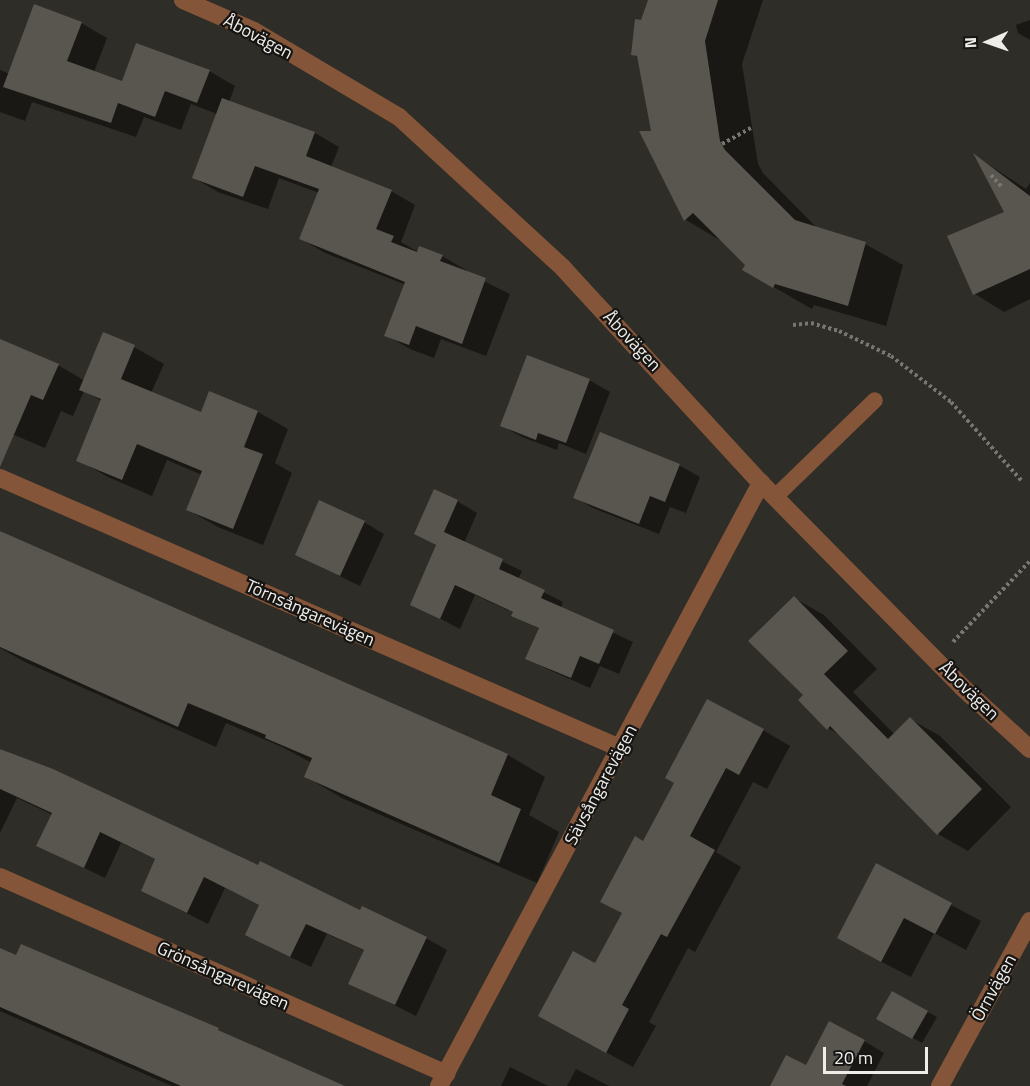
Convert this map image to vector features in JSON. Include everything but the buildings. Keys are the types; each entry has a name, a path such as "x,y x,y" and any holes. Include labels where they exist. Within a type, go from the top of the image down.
{"street":[{"name":"Åbovägen","path":"183,0 254,31 399,117 563,268 761,483 936,660 1030,748"},
{"name":"Törnsångarevägen","path":"0,478 620,748"},
{"name":"Sävsångarevägen","path":"442,1080 761,483"},
{"name":"Grönsångarevägen","path":"0,878 442,1080"},
{"name":"Örnvägen","path":"940,1086 1030,921"}],"lane":[{"path":"775,497 875,400"}],"path":[{"path":"722,144 751,128"},
{"path":"991,175 1000,186"},
{"path":"793,325 811,323 839,331 891,356 951,402 1021,480"},
{"path":"936,660 1030,561"}]}
